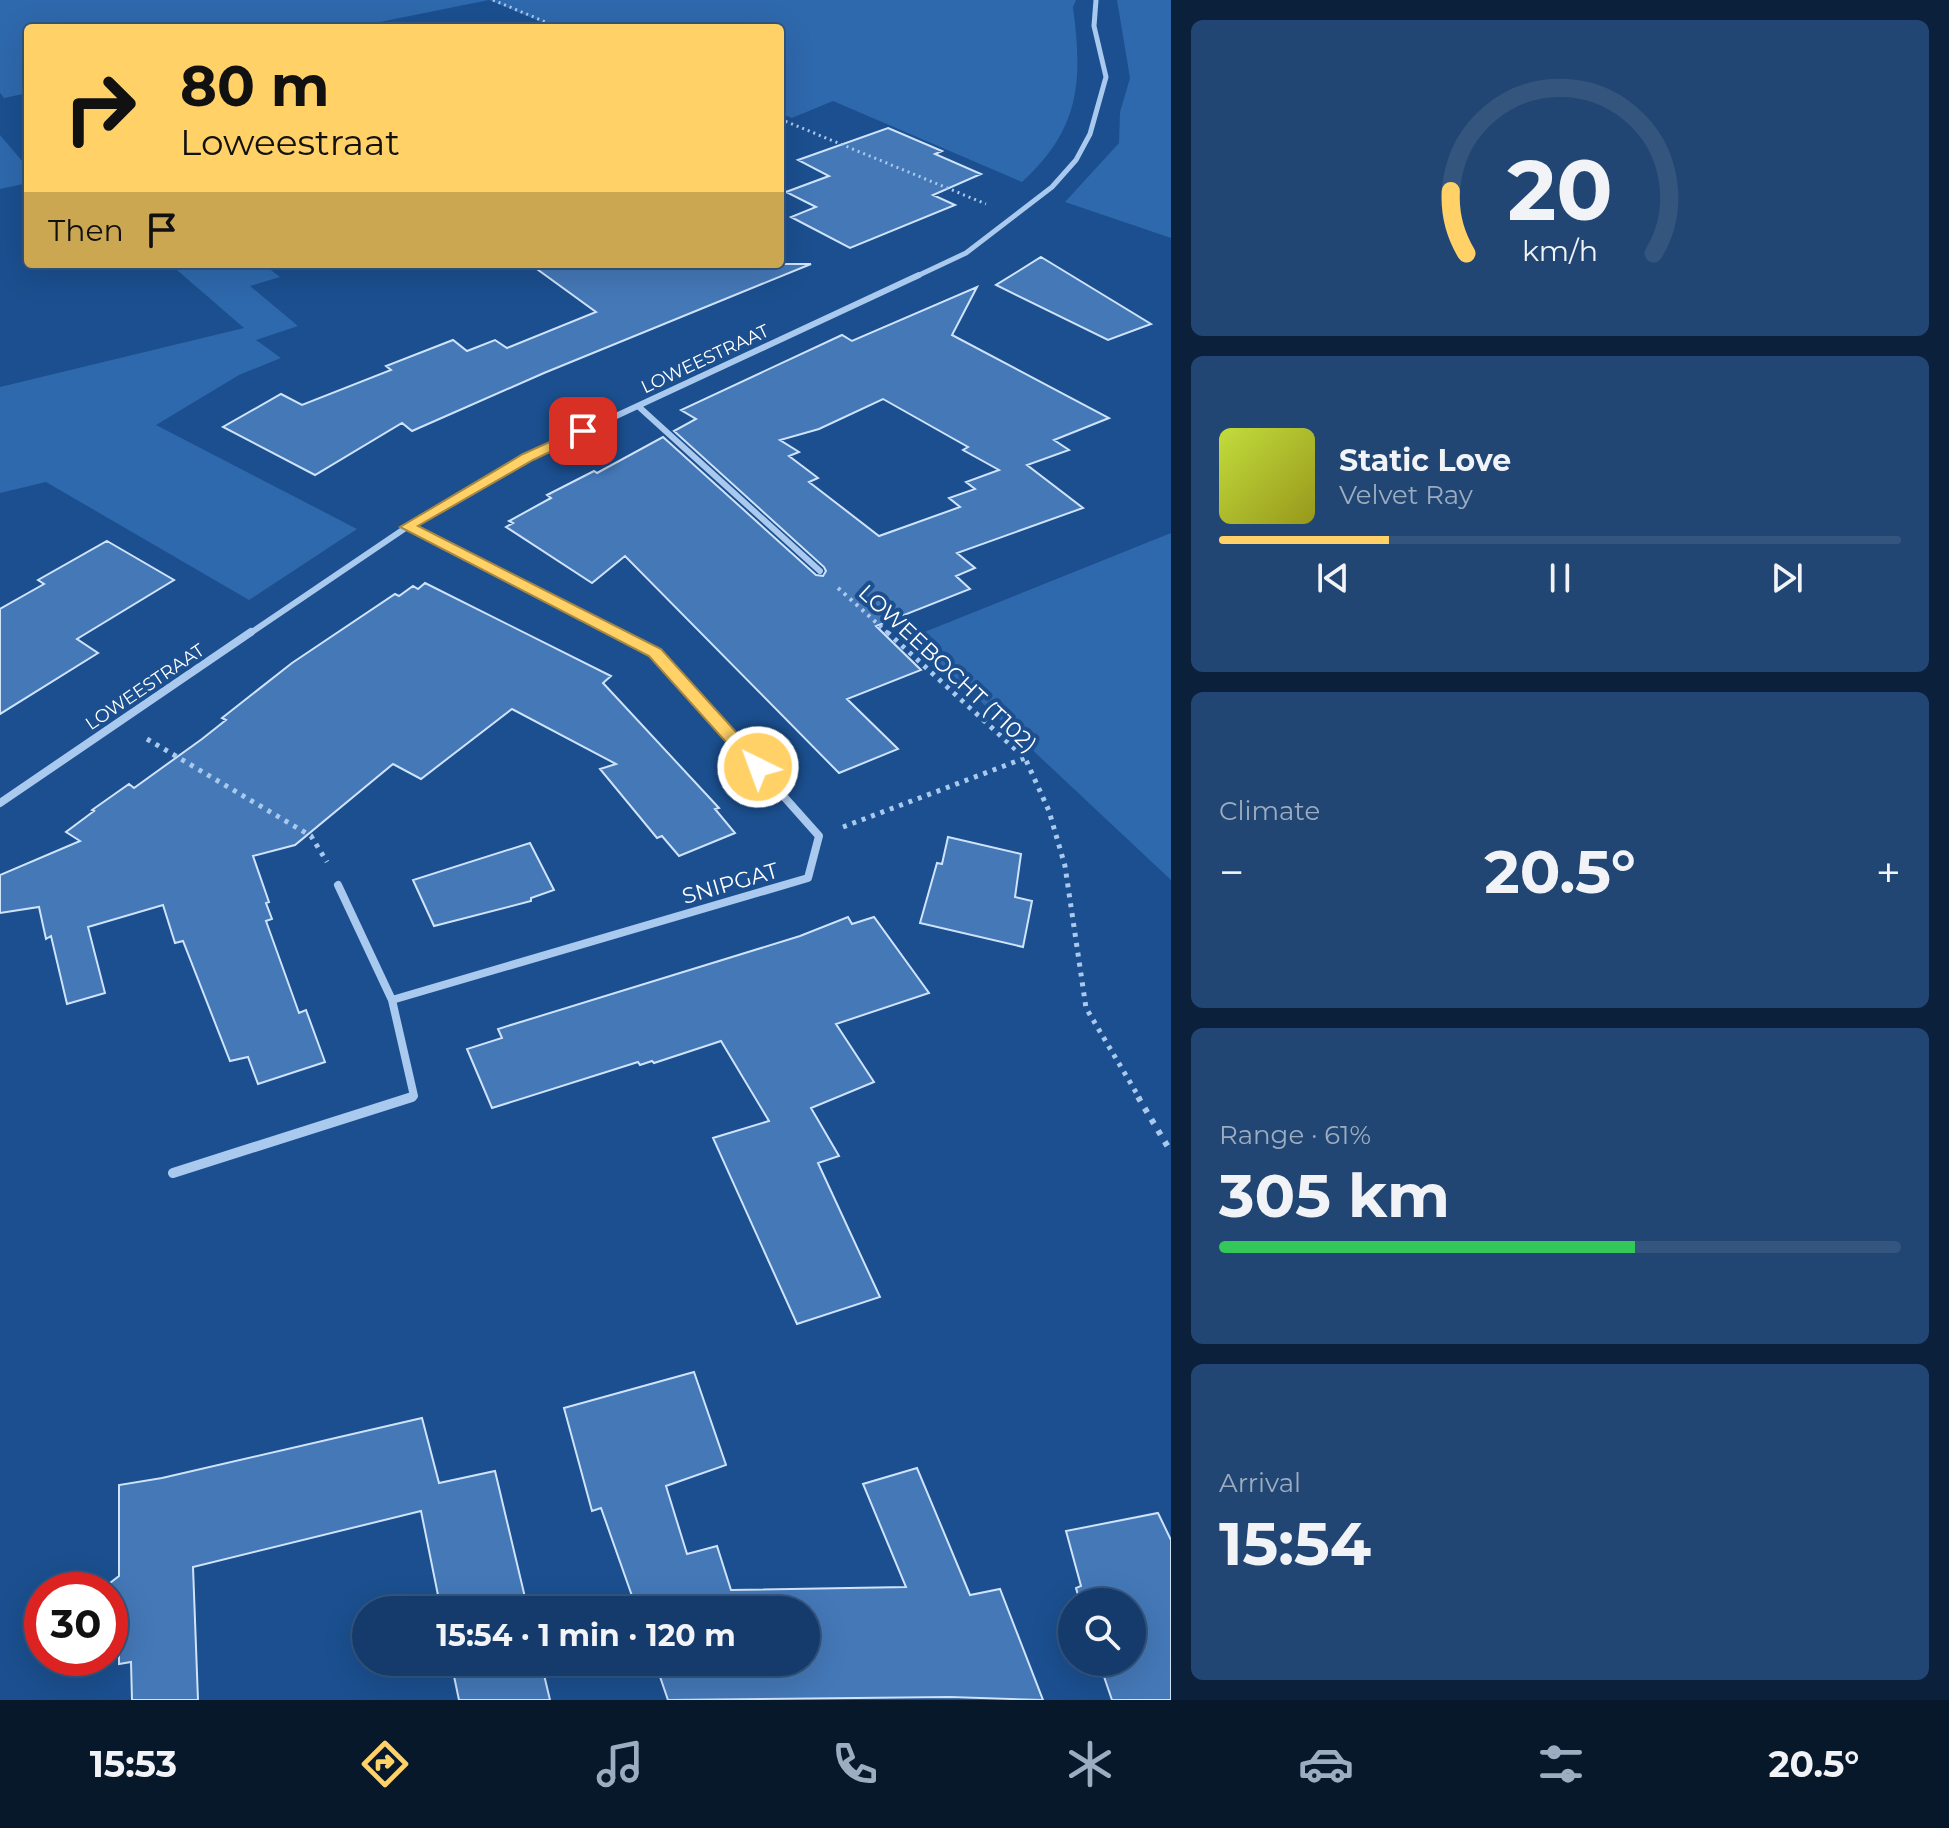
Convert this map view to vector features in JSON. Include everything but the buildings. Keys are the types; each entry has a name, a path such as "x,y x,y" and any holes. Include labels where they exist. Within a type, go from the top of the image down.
{"street":[{"name":"LOWEESTRAAT","path":"0,803 407,527 528,457 966,253 1052,187 1076,160 1090,134 1106,77 1094,26 1096,0"},
{"path":"638,406 820,571"},
{"path":"407,527 655,652 819,836"},
{"name":"SNIPGAT","path":"392,1000 808,878 819,836"},
{"path":"173,1173 414,1096 392,1000 338,885"}],"path":[{"path":"493,0 550,24"},
{"path":"784,121 1015,216"},
{"name":"LOWEEBOCHT (T102)","path":"820,571 1025,758 1038,782 1056,832 1073,905 1080,993 1171,1152"},
{"path":"118,722 311,836 319,844 338,885"},
{"path":"819,836 1025,758"}],"shaded area":[{"path":"0,0 489,0 370,24 24,24 24,94 4,98 0,93"},
{"path":"489,0 1076,0 1073,7 1077,81 1073,103 1056,143 1022,182 833,101 792,118 784,115 784,24 546,24"},
{"path":"1117,0 1171,0 1171,238 1065,202 1119,143 1120,112 1130,78"},
{"path":"0,135 24,163 24,184 0,189"},
{"path":"175,268 268,268 280,277 250,286 298,326 256,340 281,358 239,375 156,425 357,529 249,600 46,482 0,493 0,387 244,328"},
{"path":"1171,533 1171,880 912,637"}],"route":[{"path":"583,431 528,457 407,527 655,652 758,767"}]}
